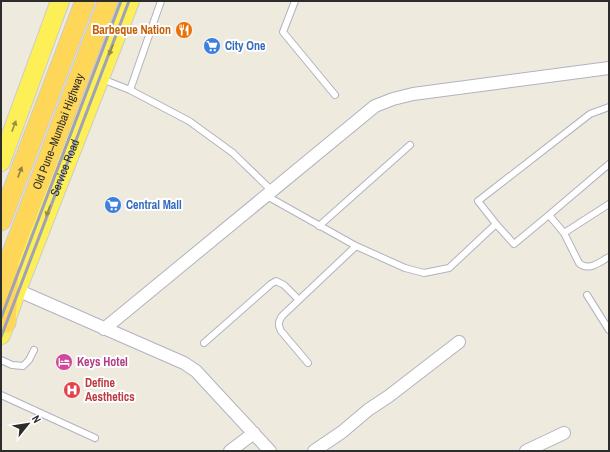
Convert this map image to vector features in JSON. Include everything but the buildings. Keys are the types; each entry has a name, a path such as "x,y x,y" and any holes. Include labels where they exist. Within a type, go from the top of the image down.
{"highway":[{"name":"Old Pune–Mumbai Highway","path":"1,222 85,1"},
{"name":"Old Pune–Mumbai Highway","path":"9,286 9,262 108,1"},
{"path":"3,329 9,262"}],"main road":[{"path":"1,162 60,1"},
{"name":"Service Road","path":"3,329 9,286 100,78 130,1"}],"street":[{"path":"104,329 375,106 393,99 413,94 609,68"},
{"path":"9,286 184,363 199,375 254,432 270,451"},
{"path":"314,451 342,432 368,410 389,396 459,342"},
{"path":"230,451 254,432"},
{"path":"526,451 564,433"}],"lane":[{"path":"130,90 162,1"},
{"path":"295,1 283,32 335,95"},
{"path":"100,78 130,90 189,121 241,159 268,193 319,226 356,246 405,268 424,273 449,268 496,224"},
{"path":"609,107 590,114 478,202 514,244 609,164"},
{"path":"319,226 410,145"},
{"path":"564,233 609,204"},
{"path":"549,215 564,233 579,263 583,267 587,268 609,257"},
{"path":"308,363 281,331 278,325 282,316 356,246"},
{"path":"204,343 276,281 284,285 299,300"},
{"path":"587,295 609,330"},
{"path":"1,360 12,365 23,366 30,360 34,350"},
{"path":"1,396 95,438"}],"railway":[{"path":"1,318 121,1"},
{"path":"1,337 129,1"}],"place":[{"name":"Barbeque Nation","path":"184,30"},
{"name":"City One","path":"212,46"},
{"name":"Central Mall","path":"113,205"},
{"name":"Keys Hotel","path":"64,362"},
{"name":"Define Aesthetics","path":"72,390"}]}
